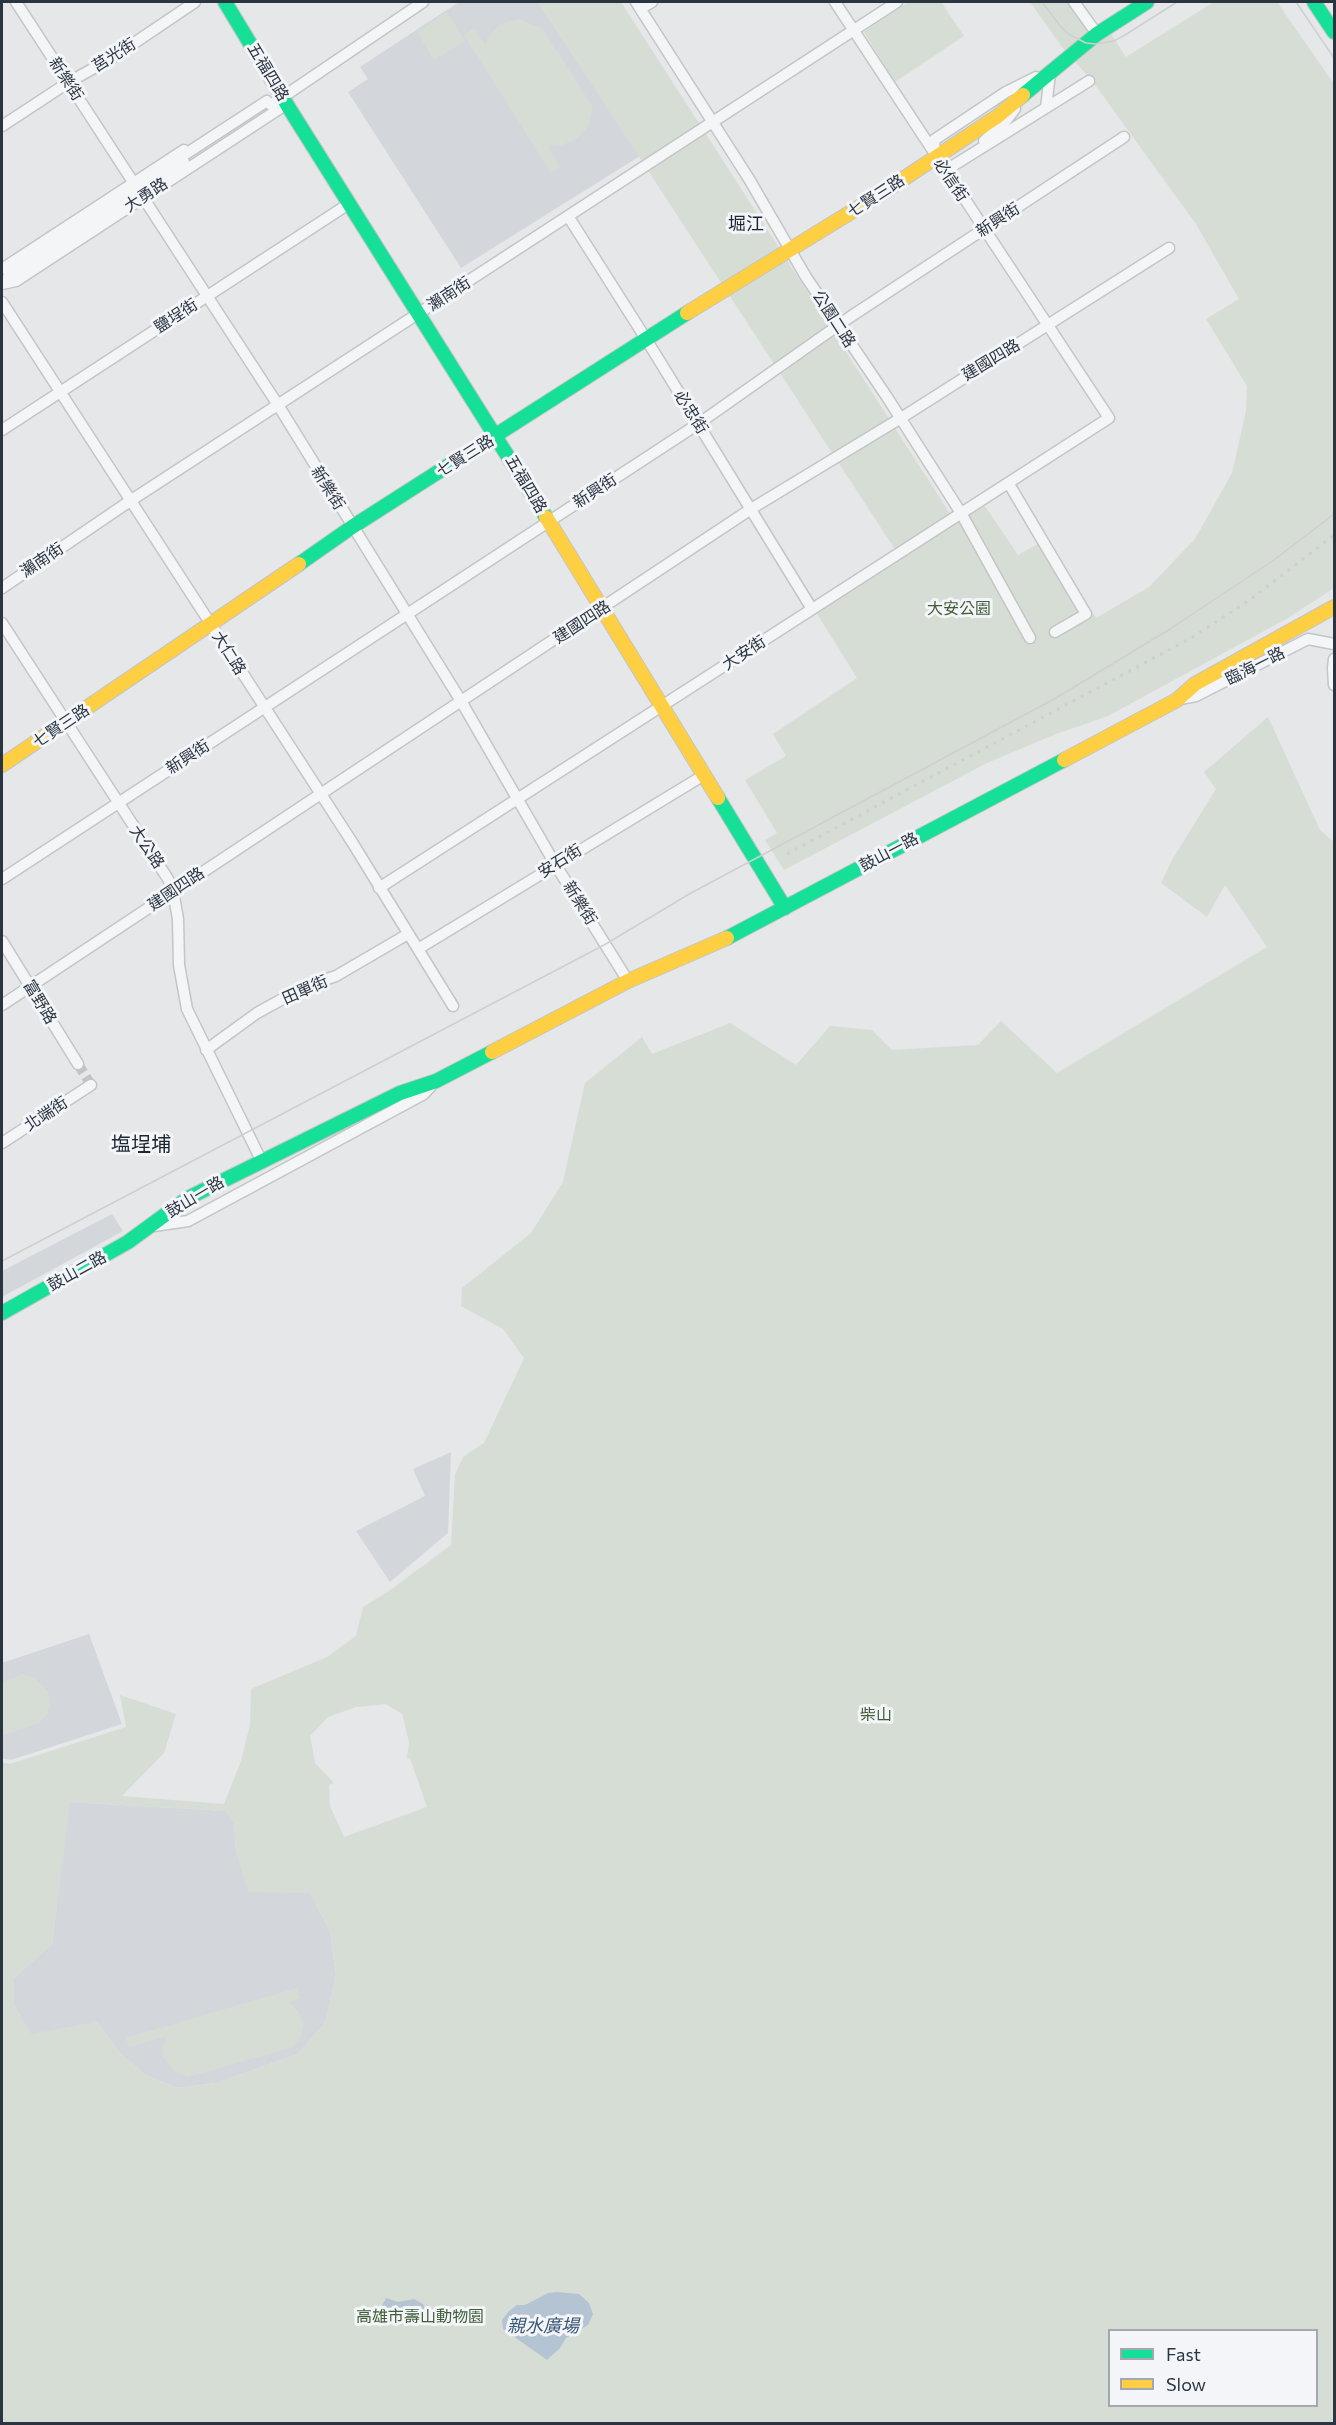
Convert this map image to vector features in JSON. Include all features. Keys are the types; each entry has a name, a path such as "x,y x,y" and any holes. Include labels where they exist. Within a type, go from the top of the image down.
{"street":[{"name":"新樂街","path":"16,2 278,405 461,701 555,864 628,981"},
{"name":"莒光街","path":"2,126 69,82 112,58 195,2"},
{"name":"五福四路","path":"225,2 420,312 784,908"},
{"name":"大勇路","path":"4,277 138,191 279,109 283,97 423,2"},
{"path":"639,5 652,2"},
{"name":"必信街","path":"835,2 1108,418"},
{"name":"瀨南街","path":"2,588 130,501 897,2"},
{"path":"1074,2 1097,34"},
{"name":"七賢三路","path":"2,765 352,527 646,339 790,251 998,116 1097,34 1147,2"},
{"path":"1314,2 1335,32"},
{"name":"公園二路","path":"639,5 713,122 790,251 961,513 1030,638"},
{"path":"1059,66 1006,92 933,140 935,157 951,167 1089,81"},
{"path":"1046,108 1059,66"},
{"name":"七賢三路","path":"962,161 1005,122 1029,91"},
{"name":"大勇路","path":"4,277 16,281 268,96 283,97"},
{"name":"新興街","path":"2,879 698,424 838,326 1124,137"},
{"name":"鹽埕街","path":"2,430 350,203"},
{"name":"必忠街","path":"568,216 812,609"},
{"name":"建國四路","path":"2,1005 751,509 901,418 1169,248"},
{"name":"大仁路","path":"2,302 319,793 453,1006"},
{"name":"大安街","path":"379,888 1009,484 1108,418"},
{"path":"1009,484 1086,614 1055,632"},
{"name":"鼓山一路","path":"151,1226 179,1203 261,1160 400,1093 436,1081 628,981 708,948 1177,700 1195,684 1335,607"},
{"name":"大公路","path":"2,623 168,879 173,891 178,919 181,984 187,1009 261,1160"},
{"name":"臨海一路","path":"1177,700 1196,696 1308,639 1335,644"},
{"path":"1335,659 1332,668 1335,685"},
{"name":"安石街","path":"418,949 704,775"},
{"name":"田單街","path":"206,1050 257,1013 306,986 336,976 408,934"},
{"name":"富野路","path":"2,941 78,1064"},
{"name":"鼓山一路","path":"151,1226 188,1221 424,1094 436,1081"},
{"name":"北端街","path":"2,1143 91,1085"},
{"name":"鼓山二路","path":"2,1313 128,1242 151,1226"}],"shaded area":[{"path":"459,2 538,2 640,156 461,268 348,92 368,79 360,67"},
{"path":"112,1214 123,1231 2,1297 2,1271"},
{"path":"451,1452 448,1533 390,1582 356,1531 425,1496 413,1469"},
{"path":"89,1634 122,1724 11,1760 2,1758 2,1663"},
{"path":"69,1802 226,1811 234,1823 236,1851 310,1893 330,1931 336,1975 325,2023 298,2054 216,2083 178,2088 145,2075 119,2052 97,2022 31,2035 14,2005 14,1978 52,1944"}],"green space":[{"name":"大安公園","path":"538,2 621,2 956,523 985,506 1018,555 1045,540 1096,618 1149,587 1195,539 1232,473 1246,411 1247,386 1206,319 1239,299 1196,224 1093,82 1062,47 1030,2 1081,2 1098,26 1104,23 1126,57 1214,2 1277,2 1334,84 1334,588 1288,618 1108,716 1056,734 987,763 784,870 765,840 777,833 745,780 786,756 773,734 857,678 816,612 900,557"},
{"path":"907,2 941,2 964,36 895,82 864,32"},
{"path":"447,12 465,41 434,60 417,32"},
{"path":"518,19 542,28 593,107 588,127 577,139 562,145 548,146 560,166 551,173 464,35 474,28 485,45 490,34 500,24"},
{"name":"柴山","path":"1268,717 1320,830 1334,842 1334,2423 2,2423 2,1762 10,1764 126,1727 120,1695 176,1714 164,1753 122,1796 224,1804 241,1761 250,1725 251,1689 327,1657 356,1636 363,1607 389,1591 451,1545 455,1475 463,1457 484,1443 524,1358 503,1329 461,1306 462,1288 531,1233 563,1182 585,1083 642,1037 652,1054 730,1023 796,1065 830,1026 872,1030 892,1050 978,1045 1001,1021 1057,1073 1267,947 1225,885 1207,917 1161,883 1172,860 1216,789 1204,772","holes":["386,1704 402,1714 409,1742 407,1759 410,1758 427,1807 344,1837 330,1806 329,1785 334,1783 315,1763 310,1736 328,1717 356,1707","70,1802 226,1811 234,1823 236,1851 248,1892 310,1893 330,1931 336,1975 325,2023 298,2054 216,2083 178,2088 145,2075 119,2052 97,2022 31,2034 14,2005 14,1978 52,1945"]},
{"path":"23,1674 35,1678 48,1692 50,1702 47,1714 39,1723 2,1736 2,1682"},
{"path":"297,1988 300,1998 289,2002 299,2012 304,2024 300,2039 293,2047 188,2077 174,2071 163,2057 162,2048 167,2036 129,2047 126,2038"}],"water":[{"name":"親水廣場","path":"548,2293 579,2294 589,2303 593,2314 588,2325 566,2338 560,2348 547,2360 503,2329 502,2320 517,2305 525,2305"},
{"path":"386,2298 398,2302 414,2299 423,2304 427,2314 412,2323 407,2324 398,2320 390,2323 382,2315 382,2306"}],"tunnel":[{"path":"78,1064 91,1085"}],"tram line":[{"path":"1042,2 1070,35 1086,43 1096,44 1114,41 1177,2"},
{"path":"1296,2 1334,58"},
{"path":"2,1261 604,945 691,893 1056,698 1170,629 1274,560 1334,514"}],"railway":[{"path":"787,854 1193,637 1251,599 1334,535"}],"traffic: fast":[{"path":"225,2 546,517"},
{"path":"1023,95 1097,34 1147,2"},
{"path":"1314,2 1334,32"},
{"path":"299,564 352,527 687,313"},
{"path":"727,938 1064,760"},
{"path":"718,798 785,908"},
{"path":"2,1313 128,1242 188,1198 400,1093 436,1081 492,1052"}],"traffic: slow":[{"path":"687,313 882,193 998,116 1023,95"},
{"path":"546,517 718,798"},
{"path":"2,765 299,564"},
{"path":"1064,760 1177,700 1195,684 1334,607"},
{"path":"492,1052 628,981 727,938"}],"district":[{"name":"堀江","path":"746,224"},
{"name":"塩埕埔","path":"141,1144"}],"park label":[{"name":"高雄市壽山動物園","path":"420,2317"}]}
